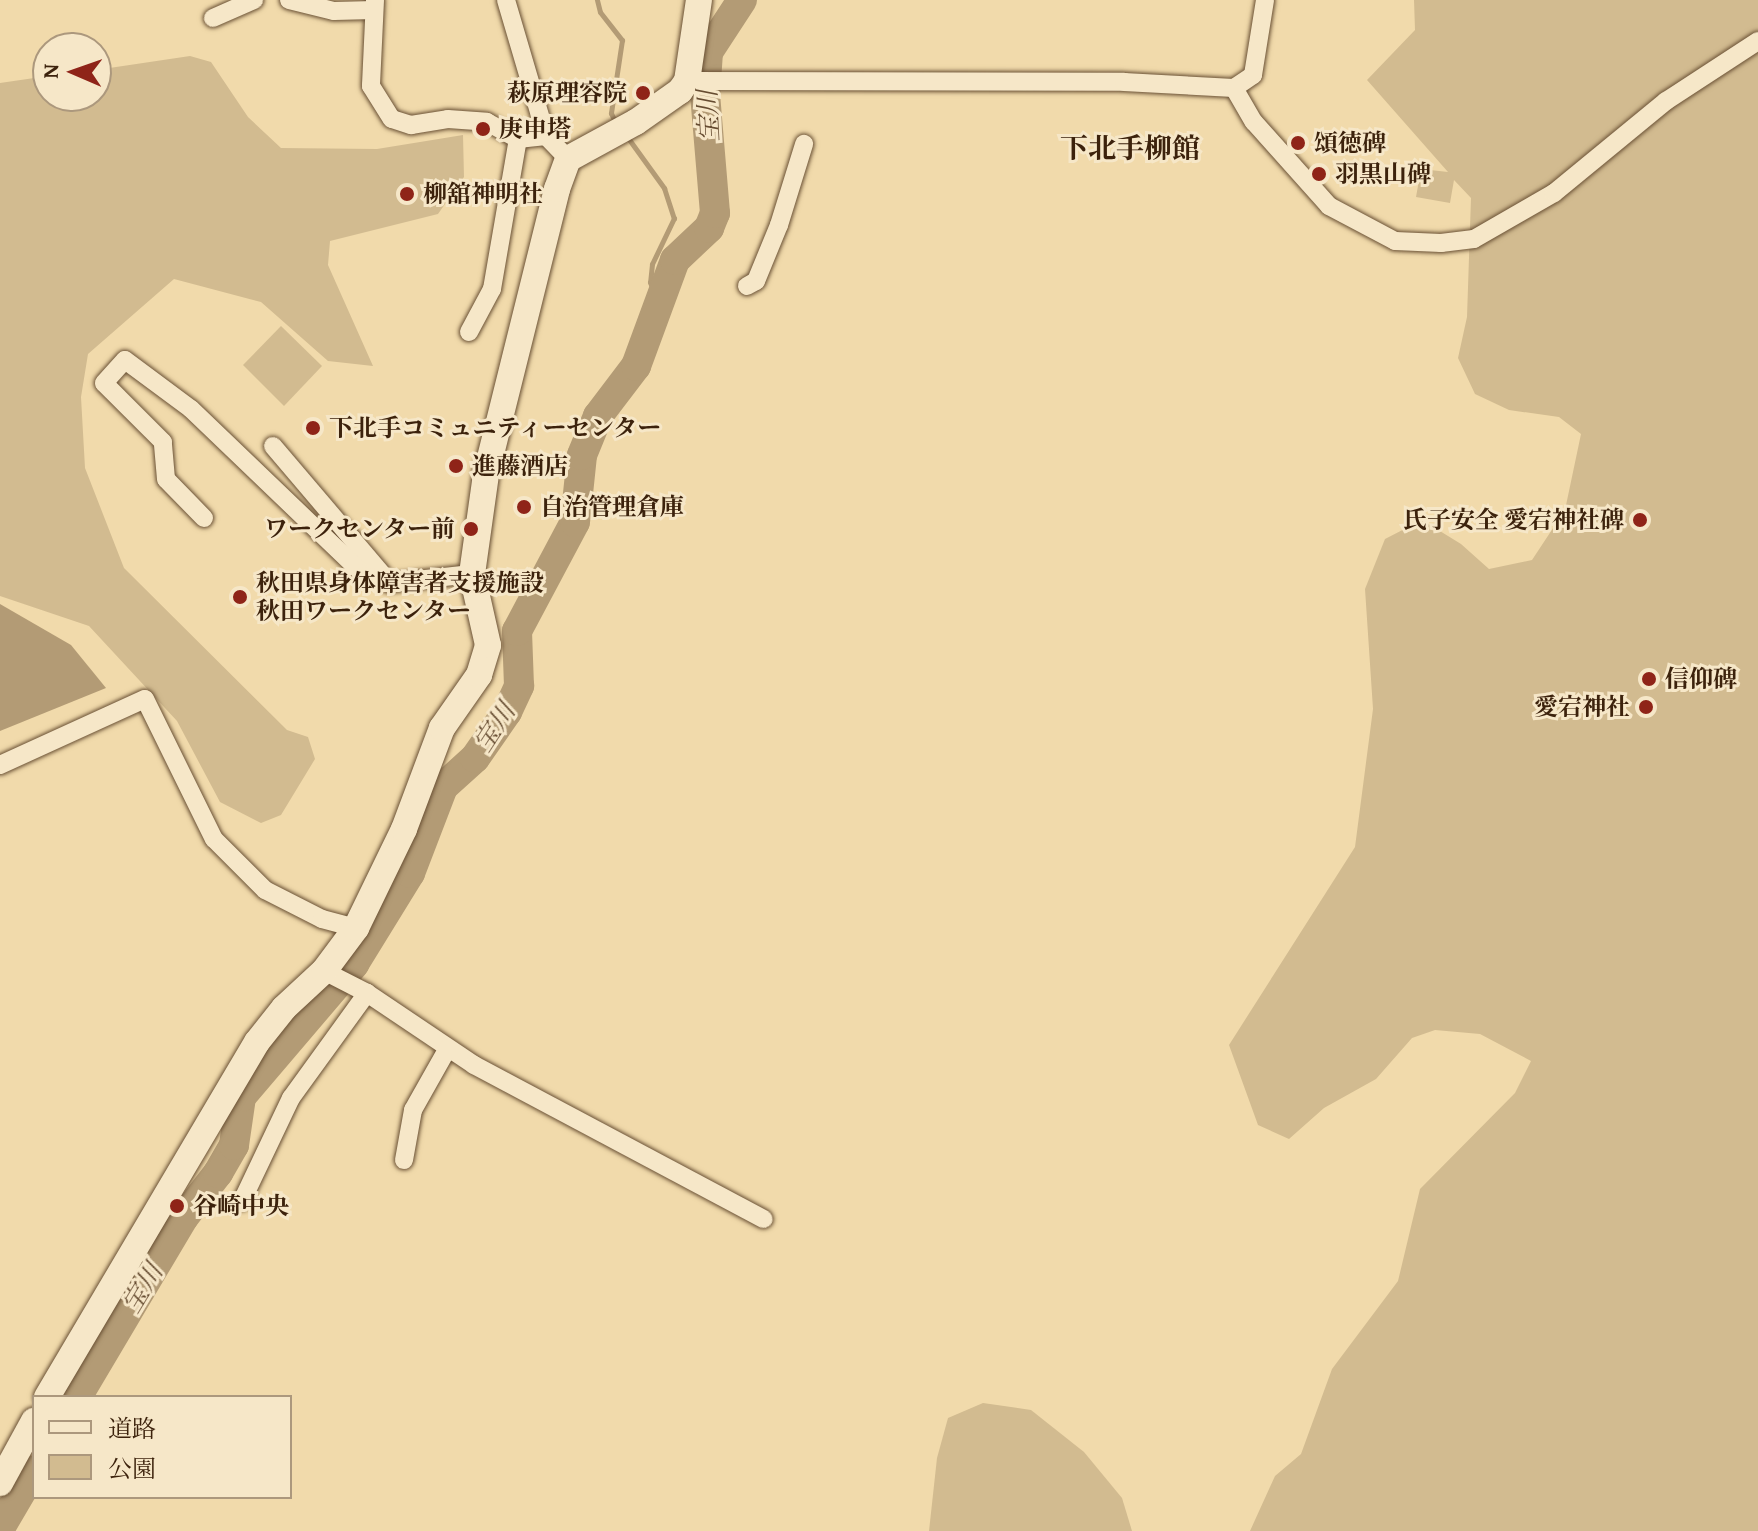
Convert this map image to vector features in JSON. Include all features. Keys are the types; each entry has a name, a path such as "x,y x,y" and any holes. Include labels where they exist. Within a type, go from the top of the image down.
{"street":[{"path":"213,18 254,0"},
{"path":"289,0 334,11 375,5 371,86 392,119 422,126 467,119 518,139 546,136"},
{"path":"506,0 546,136 568,159"},
{"path":"699,0 699,82"},
{"path":"48,1395 257,1042 329,973 356,928 404,829 442,728 479,675 488,645 472,574 486,474 510,367 529,315 568,159 636,122 699,82 1124,82 1234,88 1253,75 1265,0"},
{"path":"1234,88 1254,122 1329,206 1395,241 1441,243 1474,239 1554,193 1666,101 1758,41"},
{"path":"469,332 492,289 518,139"},
{"path":"747,286 756,281 779,225 804,144"},
{"path":"204,518 166,479 163,442 104,383 125,360 191,409 362,573 389,583 472,574"},
{"path":"273,446 389,583"},
{"path":"0,765 145,699 214,839 265,890 322,919 356,928"},
{"path":"329,973 362,990 448,1048 764,1219"},
{"path":"242,1201 291,1098 362,990"},
{"path":"404,1160 413,1110 448,1048"},
{"path":"0,1483 32,1425"}],"green space":[{"path":"1414,0 1758,0 1758,1531 1250,1531 1275,1476 1301,1454 1332,1369 1398,1281 1420,1189 1515,1093 1531,1061 1480,1034 1435,1030 1412,1038 1376,1079 1324,1108 1289,1139 1258,1125 1229,1045 1355,847 1373,709 1365,589 1385,539 1422,520 1461,544 1489,569 1532,560 1565,510 1581,434 1559,417 1509,410 1475,394 1458,358 1467,317 1471,198 1454,180 1450,203 1416,197 1421,169 1448,172 1367,80 1415,30"},
{"path":"190,56 211,62 248,117 281,148 377,149 463,135 464,177 438,214 330,241 328,265 373,366 328,361 261,302 174,279 88,354 81,397 85,468 124,568 287,730 308,737 315,759 281,815 261,823 220,802 177,721 89,626 0,596 0,83 32,78 32,112 112,112 112,68"},
{"path":"281,326 322,366 284,406 243,365"},
{"path":"983,1403 1031,1410 1084,1452 1122,1498 1132,1531 929,1531 937,1458 948,1418"}],"shaded area":[{"path":"0,604 71,645 106,688 0,731"}],"waterway":[{"path":"597,0 600,12 622,40 611,113 616,124"},
{"name":"宝川","path":"78,1395 184,1217 218,1173 234,1145 241,1097 354,964 410,873 443,787 475,758 507,712 519,686 517,631 575,522 582,455 598,416 636,366 675,260 709,228 715,213 705,95 708,52 742,0"},
{"path":"628,138 664,188 674,218 652,264 650,282 657,300"},
{"name":"宝川","path":"0,1528 32,1473"}],"place":[{"name":"萩原理容院","path":"643,93"},
{"name":"庚申塔","path":"483,129"},
{"name":"頌徳碑","path":"1298,143"},
{"name":"羽黒山碑","path":"1319,174"},
{"name":"柳舘神明社","path":"407,194"},
{"name":"下北手コミュニティーセンター","path":"313,428"},
{"name":"進藤酒店","path":"456,466"},
{"name":"自治管理倉庫","path":"524,507"},
{"name":"氏子安全 愛宕神社碑","path":"1640,520"},
{"name":"ワークセンター前","path":"471,529"},
{"name":"秋田県身体障害者支援施設 秋田ワークセンター","path":"240,597"},
{"name":"信仰碑","path":"1649,679"},
{"name":"愛宕神社","path":"1646,707"},
{"name":"谷崎中央","path":"177,1206"}],"district":[{"name":"下北手柳館","path":"1130,148"}]}
